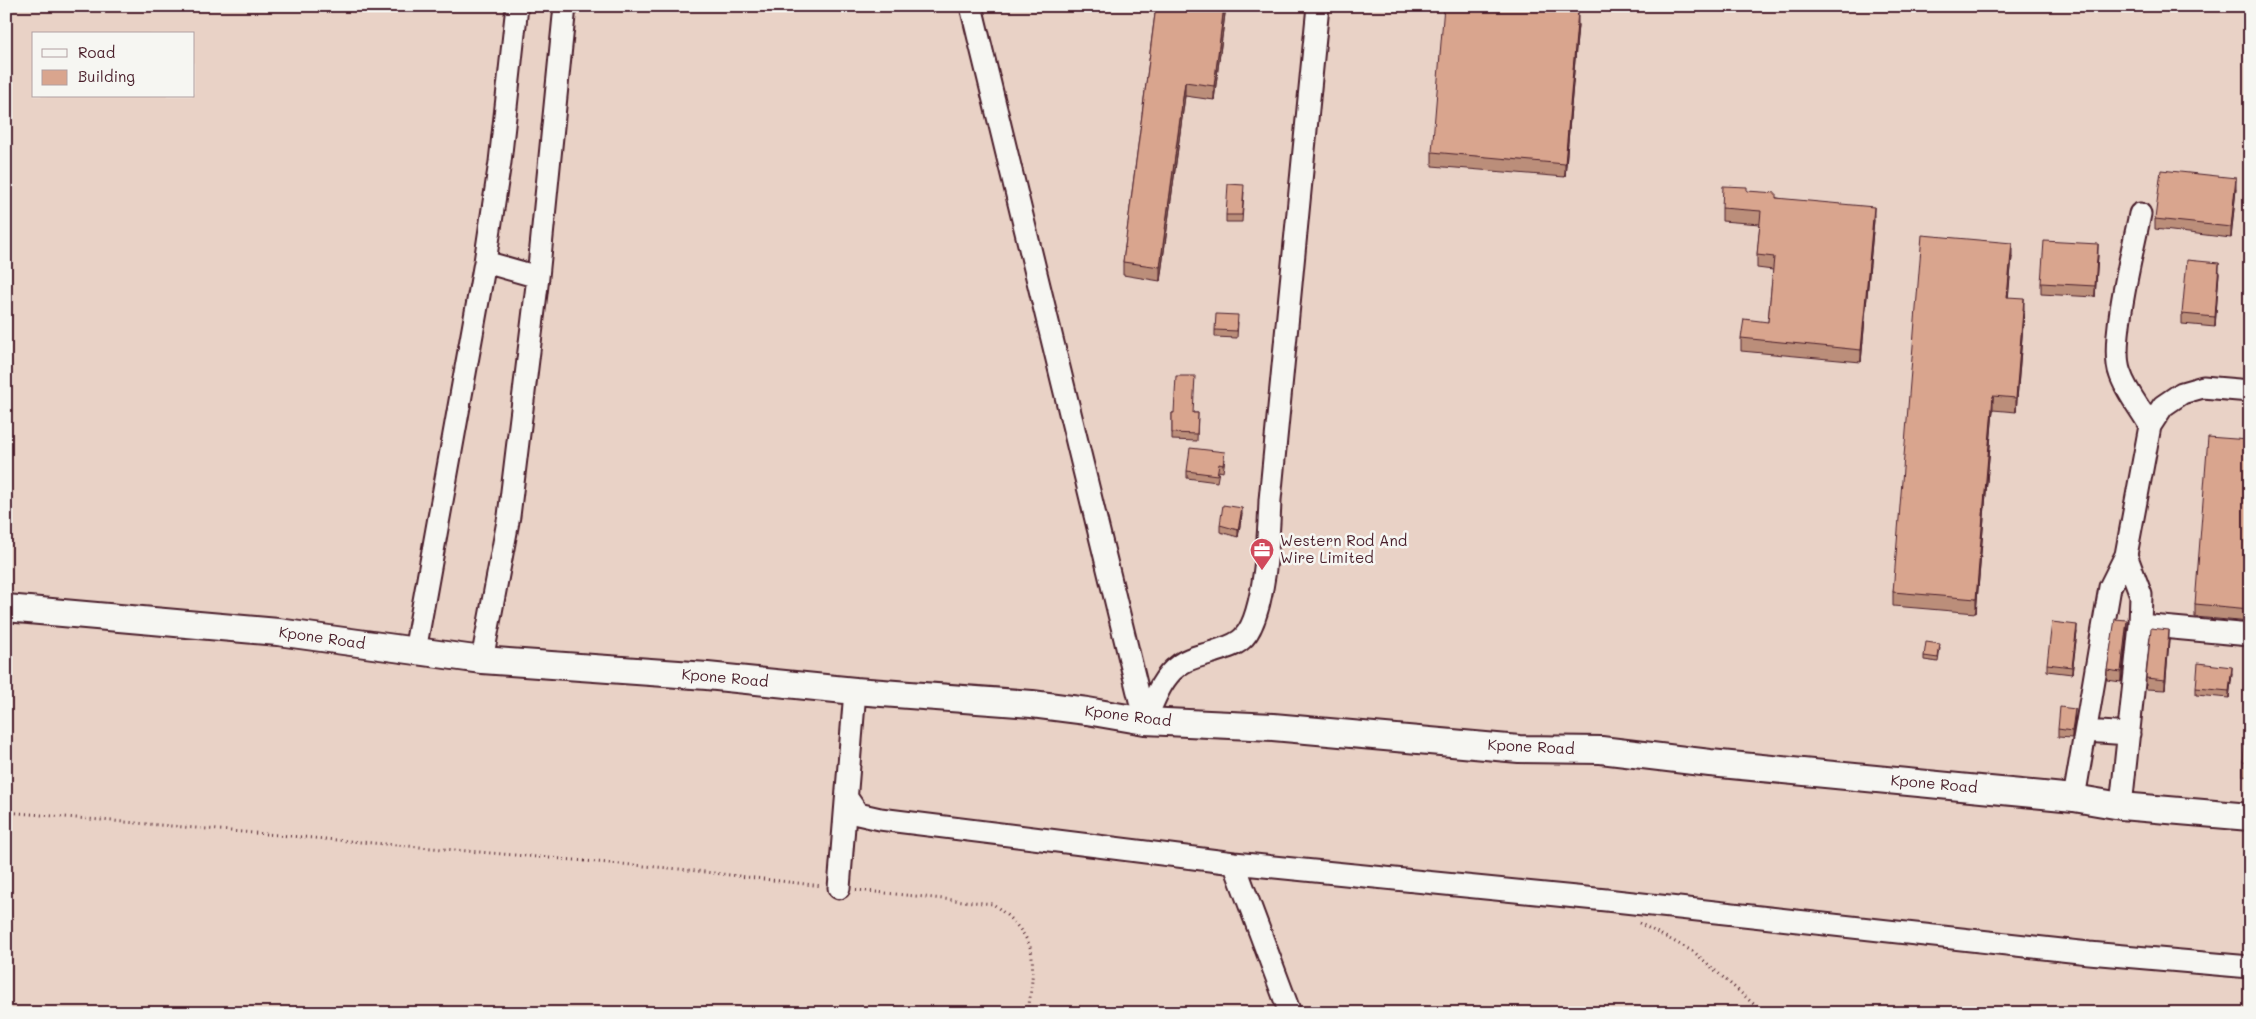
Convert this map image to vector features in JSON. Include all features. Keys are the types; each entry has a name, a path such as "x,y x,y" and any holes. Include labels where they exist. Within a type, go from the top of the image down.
{"main road":[{"name":"Kpone Road","path":"6,608 278,632 482,660 707,676 855,691 1032,704 1087,711 1145,722 1273,727 1519,749 1601,750 1720,764 2074,798 2122,806 2250,817"}],"street":[{"path":"415,651 485,262 500,162 517,6"},
{"path":"482,660 509,516 538,277 565,6"},
{"path":"971,6 1145,722"},
{"path":"1145,722 1157,694 1177,666 1237,643 1250,628 1257,611 1269,534 1270,500 1318,6"},
{"path":"2140,214 2117,338 2116,360 2120,374 2150,426"},
{"path":"485,262 538,277"},
{"path":"2074,798 2110,587 2126,555 2150,426 2162,406 2182,393 2203,387 2250,391"},
{"path":"2122,806 2140,625 2141,595 2126,555"},
{"path":"2140,625 2250,635"},
{"path":"839,888 855,691"},
{"path":"2086,731 2129,734"},
{"path":"847,798 858,814 880,819 1234,863 1606,900 2089,953 2250,967"},
{"path":"1234,863 1290,1013"}],"path":[{"path":"6,812 680,870 993,904 1010,916 1023,934 1032,956 1028,1013"},
{"path":"1636,921 1694,952 1764,1013"}],"shaded area":[{"path":"6,6 2250,6 2250,1013 6,1013"}],"building":[{"path":"1156,6 1224,6 1214,86 1185,82 1160,267 1123,262"},
{"path":"1444,6 1525,6 1578,11 1565,164 1432,152"},
{"path":"2161,170 2236,178 2231,227 2155,219"},
{"path":"1228,184 1244,185 1242,215 1226,215"},
{"path":"1723,186 1747,187 1747,191 1776,193 1776,198 1874,207 1861,350 1741,338 1744,319 1768,322 1774,257 1757,255 1761,211 1722,208"},
{"path":"1922,235 2012,243 2007,297 2024,298 2016,398 1993,396 1976,599 1893,592"},
{"path":"2044,241 2098,244 2095,286 2041,283"},
{"path":"2187,260 2219,263 2215,317 2182,314"},
{"path":"1216,314 1238,315 1237,331 1215,330"},
{"path":"1176,376 1195,376 1193,413 1198,413 1197,434 1172,433"},
{"path":"2250,430 2250,609 2195,604 2208,437 2249,440"},
{"path":"1190,448 1225,452 1223,465 1219,464 1217,475 1187,471"},
{"path":"1223,505 1242,508 1238,530 1220,525"},
{"path":"2115,619 2127,620 2121,672 2107,670"},
{"path":"2052,622 2077,625 2072,667 2047,664"},
{"path":"2151,628 2169,630 2165,680 2146,678"},
{"path":"1926,642 1940,644 1938,658 1924,656"},
{"path":"2198,663 2232,667 2229,691 2196,688"},
{"path":"2060,707 2075,709 2072,731 2058,729"},
{"path":"2248,707 2250,707 2250,763 2243,762"}],"place":[{"name":"Western Rod And Wire Limited","path":"1262,571"}]}
